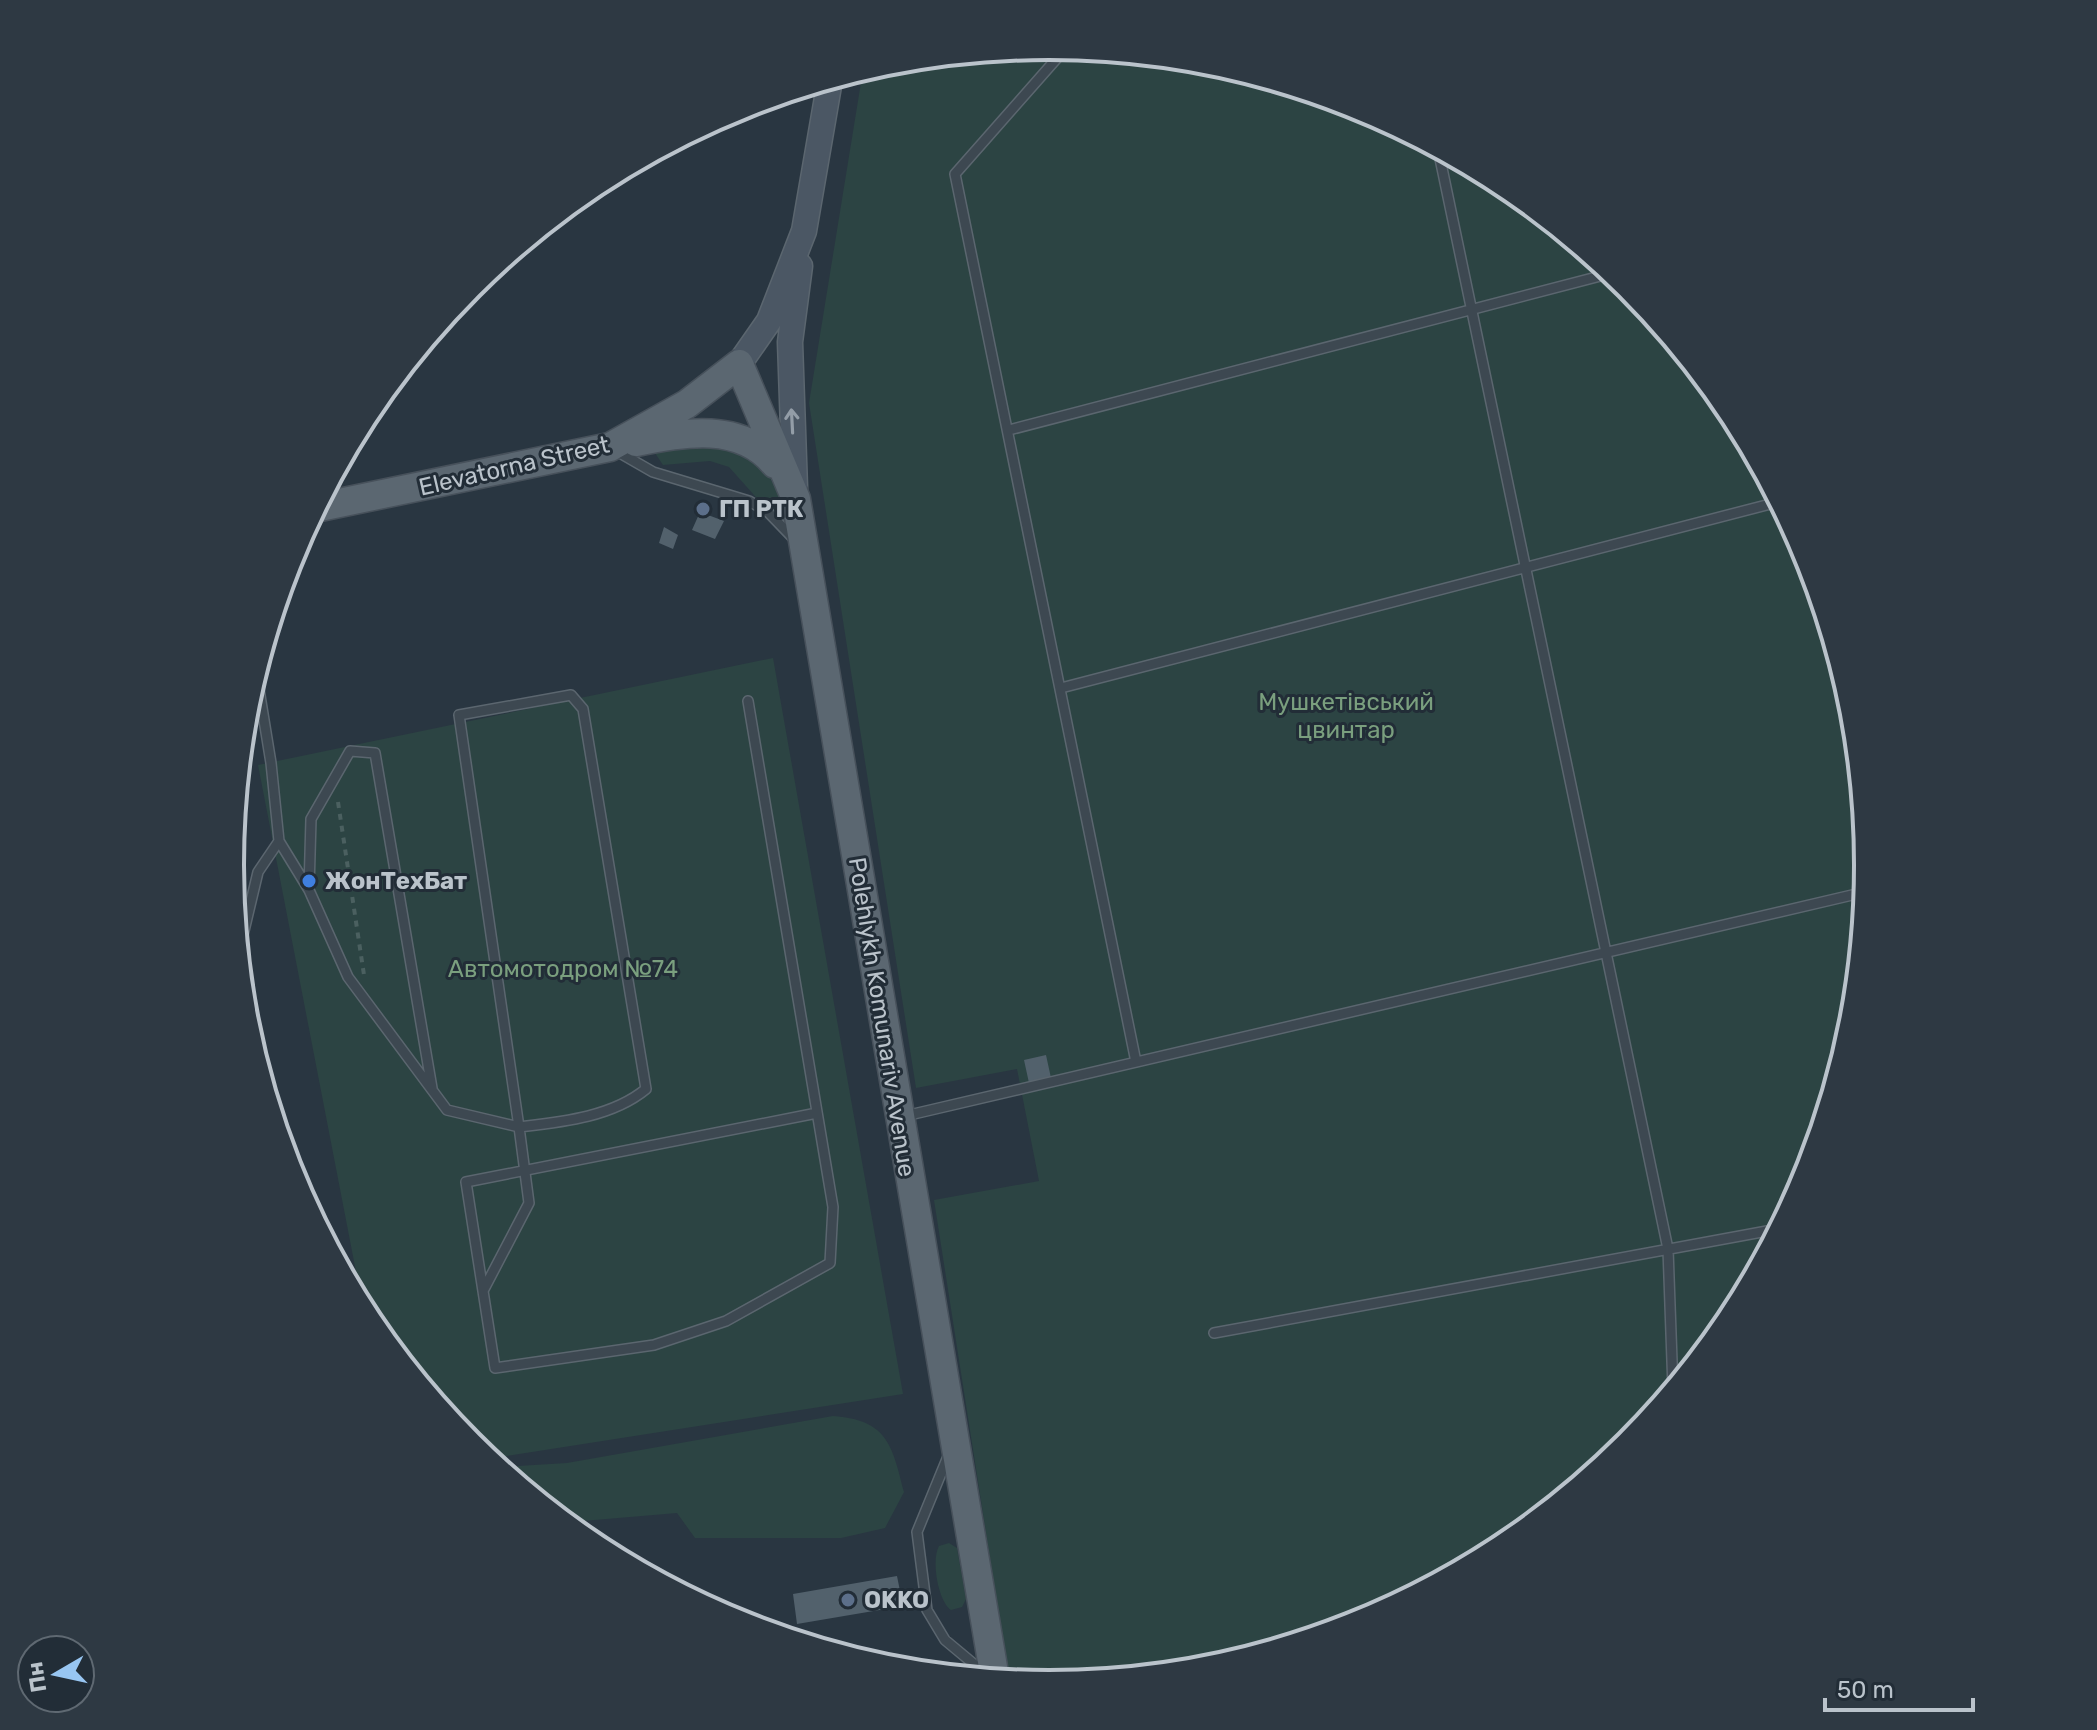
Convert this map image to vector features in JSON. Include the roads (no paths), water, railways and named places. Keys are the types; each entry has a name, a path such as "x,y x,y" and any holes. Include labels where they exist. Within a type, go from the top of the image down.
{"main road":[{"path":"796,499 790,342 804,231 828,91"},
{"path":"739,364 769,321 804,231"},
{"name":"Elevatorna Street","path":"329,505 610,447 687,404 739,364"},
{"name":"Polehlykh Komunariv Avenue","path":"739,364 796,499 991,1668"},
{"path":"610,447 660,437 737,435 770,458 796,499"}],"lane":[{"path":"1055,60 955,174 1136,1062"},
{"path":"1441,163 1668,1249 1672,1373"},
{"path":"1009,430 1597,277"},
{"path":"610,447 653,472 749,501 768,512 805,549"},
{"path":"1061,688 1768,505"},
{"path":"261,700 279,841 309,890 348,977 447,1110 519,1127 567,1122 631,1102 646,1089 583,709 571,695 459,715 519,1127 529,1203 483,1291"},
{"path":"748,701 833,1207 830,1263 726,1321 654,1345 495,1368 466,1182 817,1113"},
{"path":"309,890 311,819 350,751 375,753 433,1091"},
{"path":"246,924 258,872 279,841"},
{"path":"898,1117 1853,895"},
{"path":"1214,1333 1765,1231"},
{"path":"953,1444 917,1532 920,1566 927,1610 945,1640 978,1666"}],"place":[{"name":"ГП РТК","path":"703,509"},
{"name":"ЖонТехБат","path":"309,881"},
{"name":"OKKO","path":"848,1600"}],"park label":[{"name":"Мушкетівський цвинтар","path":"1346,716"},
{"name":"Автомотодром №74","path":"563,969"}]}
